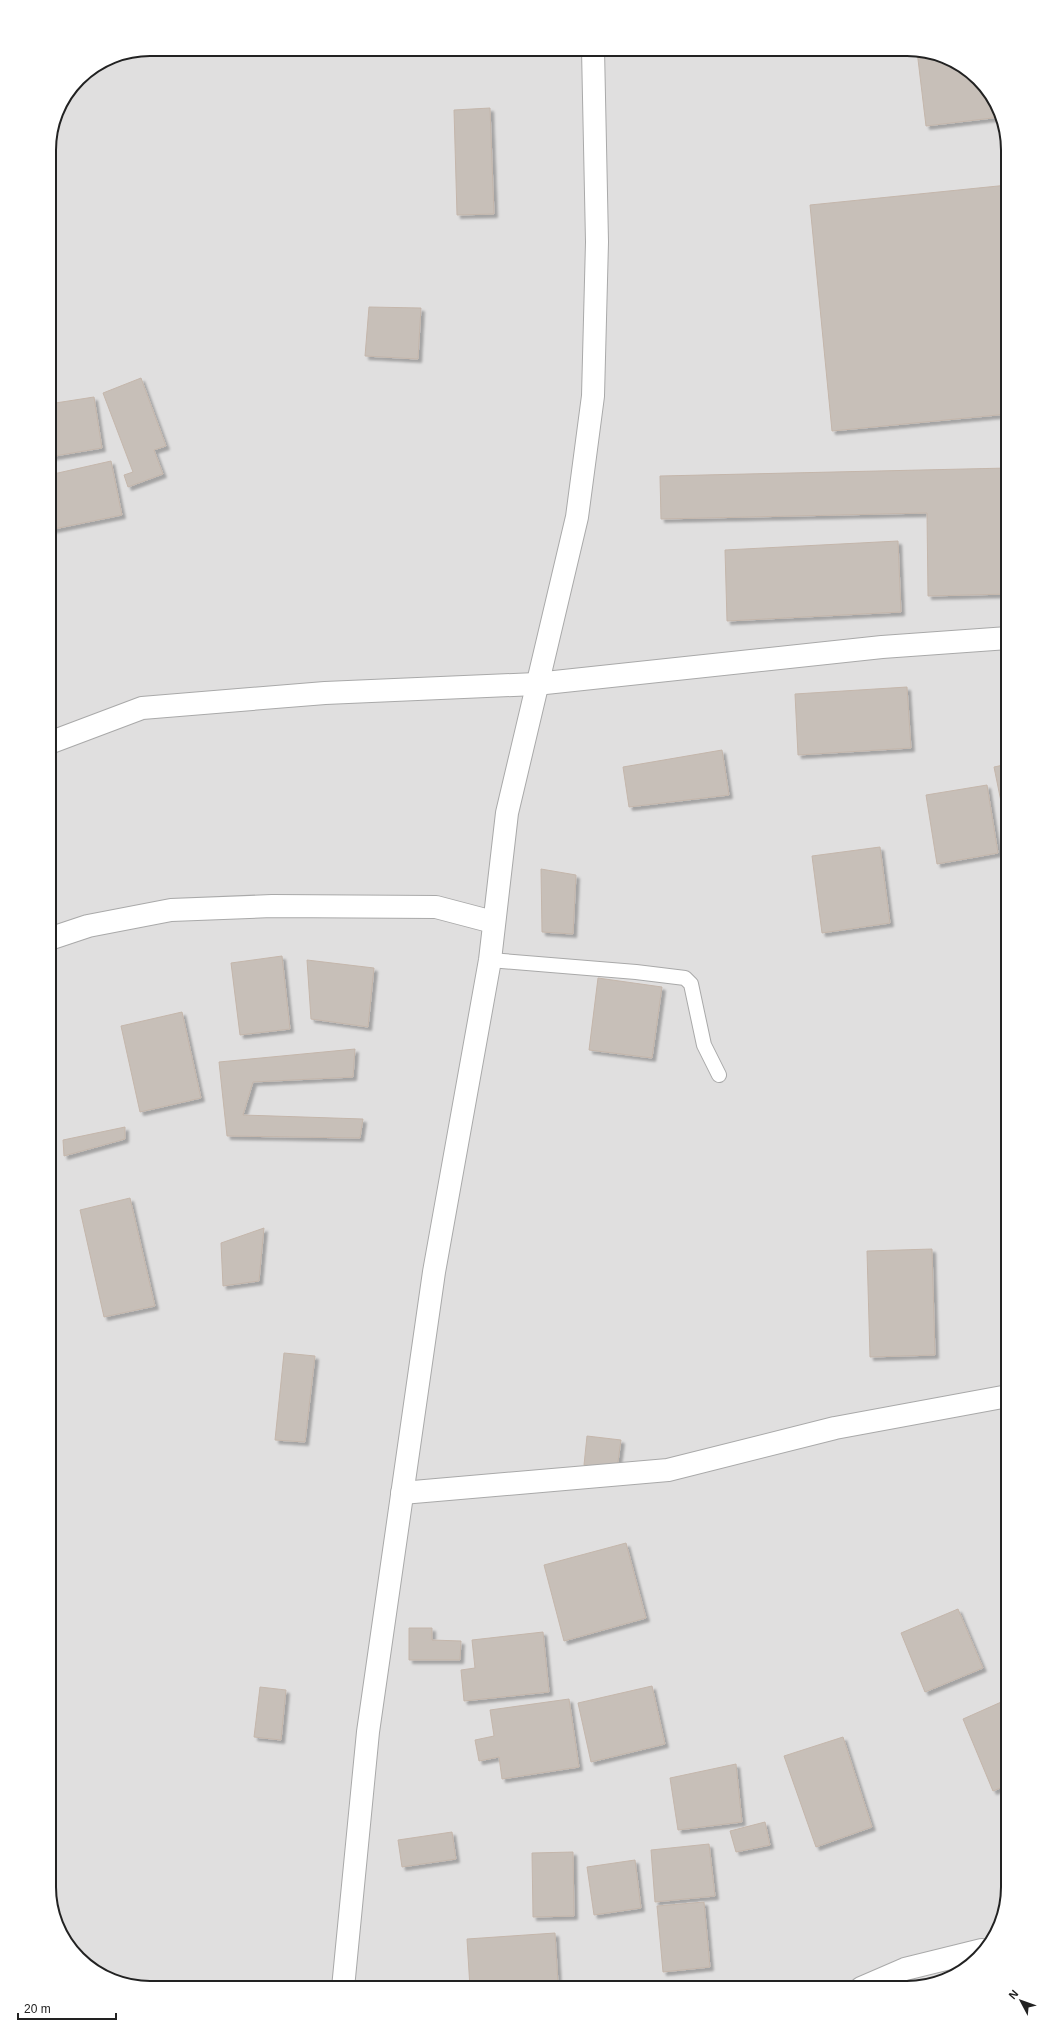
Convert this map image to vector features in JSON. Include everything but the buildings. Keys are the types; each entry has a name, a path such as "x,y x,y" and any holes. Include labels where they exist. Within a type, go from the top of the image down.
{"street":[{"path":"344,1981 368,1732 434,1272 490,960 493,922 507,813 536,684 577,516 593,396 597,242 594,56"},
{"path":"56,740 142,708 325,693 536,684 882,647 1001,638"},
{"path":"56,936 88,926 171,910 296,906 436,907 493,922"},
{"path":"402,1493 668,1470 835,1428 1001,1397"},
{"path":"878,1981 905,1970 975,1952"}],"lane":[{"path":"490,960 636,972 684,978 691,984 704,1045 719,1075"}],"shaded area":[{"path":"913,56 937,61 969,79 978,88 994,114 1001,144 1001,1886 998,1911 994,1923 985,1939 969,1958 943,1974 931,1978 906,1981 144,1981 114,1974 93,1961 76,1944 63,1923 56,1893 56,144 63,114 76,93 88,79 103,69 120,61 138,57"}]}
